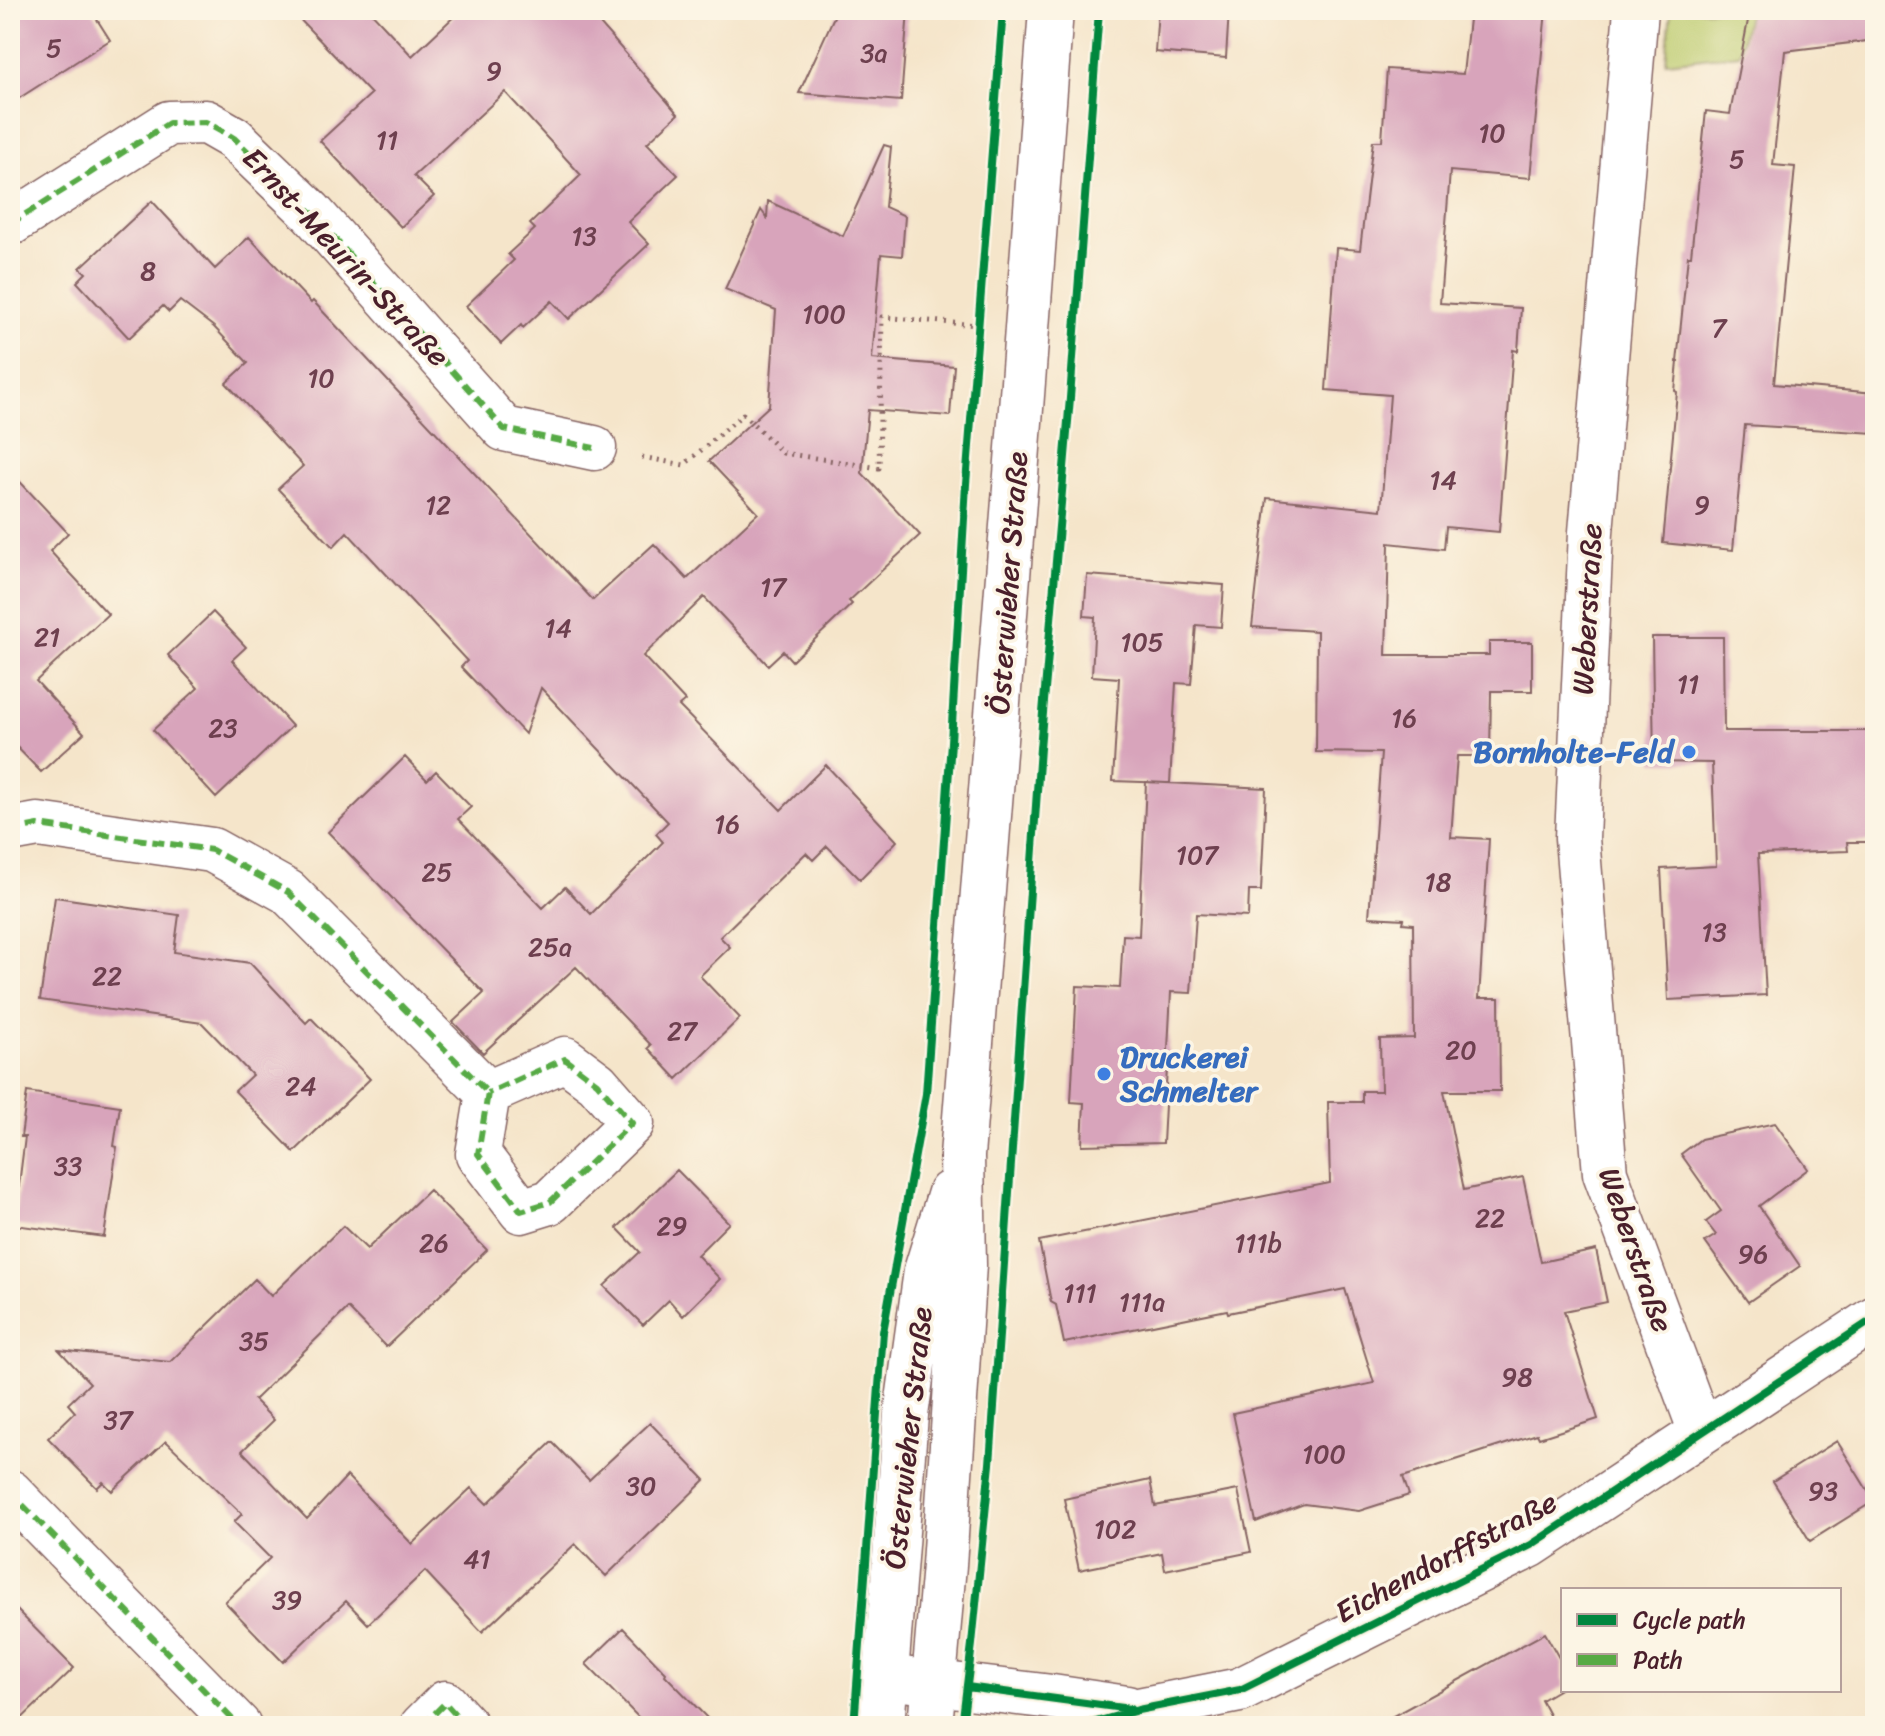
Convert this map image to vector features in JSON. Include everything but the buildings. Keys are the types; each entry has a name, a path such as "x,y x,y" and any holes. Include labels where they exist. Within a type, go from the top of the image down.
{"street":[{"name":"Österwieher Straße","path":"930,1726 964,1265 962,1156 1051,10"},
{"name":"Weberstraße","path":"1636,10 1591,532 1577,838 1605,1173 1701,1432"},
{"name":"Ernst-Meurin-Straße","path":"10,224 169,123 206,122 234,138 311,212 504,429 594,448"},
{"path":"10,830 38,825 212,850 263,878 288,892 488,1093"},
{"name":"Österwieher Straße","path":"882,1726 906,1415 926,1271 962,1156"},
{"name":"Eichendorffstraße","path":"1082,1726 1138,1710 1240,1690 1531,1545 1875,1318"},
{"path":"10,1492 239,1726"},
{"name":"Eichendorffstraße","path":"886,1677 1138,1710"},
{"path":"422,1726 445,1703 466,1726"}],"path":[{"path":"594,448 684,465 743,414 783,453 879,468 882,317 978,325"}],"green space":[{"path":"1671,10 1749,10 1739,54 1666,62"}],"marked path":[{"path":"10,224 169,123 206,122 234,138 311,212 504,429 594,448"},
{"path":"10,830 38,825 212,850 288,892 488,1093 478,1154 521,1211 550,1202 632,1123 597,1083 565,1059 488,1093"},
{"path":"10,1492 239,1726"},
{"path":"422,1726 445,1703 466,1726"}],"cycle path":[{"path":"854,1726 883,1332 926,1094 966,484 1003,10"},
{"path":"962,1726 990,1464 1040,748 1099,10"},
{"path":"1082,1726 1138,1710 1240,1690 1531,1545 1875,1318"},
{"path":"967,1687 1130,1709"}],"place":[{"name":"Bornholte-Feld","path":"1689,752"},
{"name":"Druckerei Schmelter","path":"1104,1074"}]}
